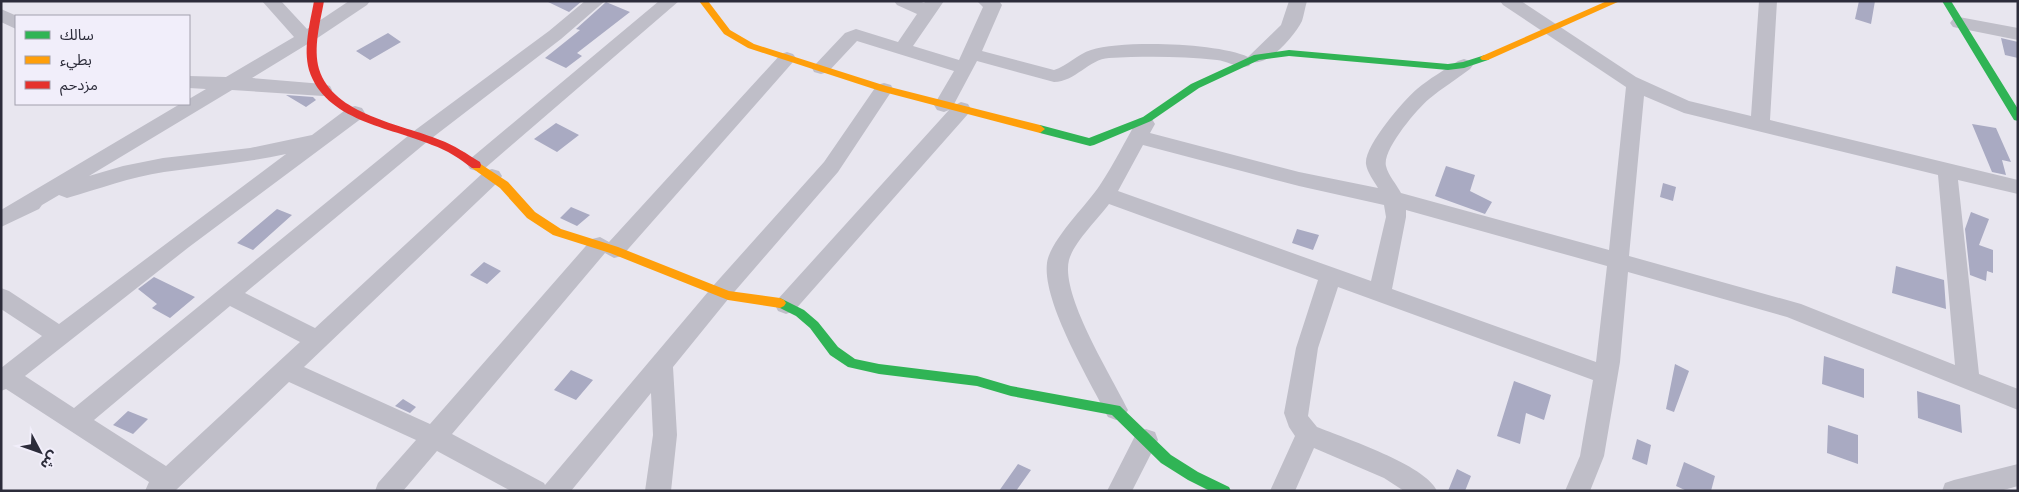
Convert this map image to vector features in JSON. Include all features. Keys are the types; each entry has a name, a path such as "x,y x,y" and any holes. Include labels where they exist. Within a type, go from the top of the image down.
{"street":[{"path":"271,1 309,36"},
{"path":"319,1 309,36 314,70 324,90 355,114 421,136 458,152 504,185 541,223 557,232 607,247 721,292 786,305 800,313 814,325 834,351 852,363 879,369 977,381 1011,391 1116,410"},
{"path":"10,214 309,36 361,1"},
{"path":"75,421 421,136 555,35 596,1"},
{"path":"355,114 182,241 4,379 75,421 162,486 318,340 484,170 670,1"},
{"path":"902,49 931,6 903,1"},
{"path":"786,305 953,107 968,61 993,4 986,1"},
{"path":"1224,491 1178,468 1166,459 1116,410 1066,308 1058,280 1058,261 1105,194 1143,128 1195,86 1250,59 1285,34 1293,20 1298,1"},
{"path":"1509,1 1636,85 1692,110 1760,124 2018,187"},
{"path":"820,68 851,37 856,35 902,49 1054,76 1059,76 1095,55 1106,52 1217,54 1250,59 1289,53 1448,67 1464,65 1498,54 1616,1"},
{"path":"1760,124 1768,1"},
{"path":"1946,1 2018,118"},
{"path":"706,2 727,32 739,40 787,58 884,89 1090,142 1143,128 1299,179 1394,199 1793,310 2018,400"},
{"path":"1,15 15,22"},
{"path":"1959,23 2018,34"},
{"path":"387,491 433,436 607,247 787,58"},
{"path":"1380,292 1396,217 1394,199 1376,166 1376,157 1382,145 1408,108 1423,94 1464,65"},
{"path":"190,82 324,90"},
{"path":"1577,491 1592,456 1606,375 1636,85"},
{"path":"555,491 721,292 831,167 884,89"},
{"path":"10,214 84,184 123,174 173,164 250,155 321,139"},
{"path":"1947,169 1968,380"},
{"path":"1105,194 1606,375"},
{"path":"1331,275 1307,348 1296,413 1297,420 1308,434 1393,470 1425,491"},
{"path":"228,295 318,340"},
{"path":"1,297 60,336"},
{"path":"658,491 665,435 661,365"},
{"path":"286,370 433,436 535,491"},
{"path":"1282,491 1308,434"},
{"path":"1119,491 1146,440"},
{"path":"1954,491 2018,475"}],"building":[{"path":"546,1 582,1 569,12"},
{"path":"1859,1 1875,1 1871,24 1855,19"},
{"path":"606,2 630,12 577,53 582,56 566,68 545,58 580,30 576,29"},
{"path":"388,33 401,42 370,60 356,51"},
{"path":"2001,38 2018,42 2018,58 2005,55"},
{"path":"286,95 313,97 316,100 306,107"},
{"path":"556,123 579,135 557,152 534,139"},
{"path":"1972,124 1996,128 2011,162 2002,160 2006,175 1992,172"},
{"path":"1446,166 1475,175 1470,191 1492,202 1485,214 1435,196"},
{"path":"1663,183 1676,187 1673,201 1660,197"},
{"path":"571,207 590,215 577,226 560,218"},
{"path":"277,209 292,215 253,250 237,243"},
{"path":"1971,212 1989,219 1979,245 1993,250 1993,273 1987,271 1986,281 1970,275 1965,229"},
{"path":"1297,229 1319,235 1313,250 1292,243"},
{"path":"484,262 501,271 487,284 470,275"},
{"path":"1896,266 1944,280 1946,309 1892,293"},
{"path":"154,277 195,297 170,318 152,308 157,304 138,289"},
{"path":"1824,356 1864,369 1864,398 1822,384"},
{"path":"1675,364 1689,371 1674,412 1666,409"},
{"path":"571,370 593,380 576,400 554,390"},
{"path":"1514,381 1551,395 1544,420 1526,413 1520,444 1497,436"},
{"path":"1917,391 1960,405 1962,433 1918,418"},
{"path":"403,399 416,407 410,413 395,406"},
{"path":"128,411 148,419 133,434 113,425"},
{"path":"1828,425 1858,435 1858,464 1827,453"},
{"path":"1637,439 1651,445 1647,465 1632,459"},
{"path":"1684,462 1715,476 1711,491 1687,491 1676,486"},
{"path":"1018,464 1031,470 1016,491 999,491"},
{"path":"1457,469 1471,476 1465,491 1448,491"}],"traffic: fast":[{"path":"1946,1 2018,118"},
{"path":"1040,129 1090,142 1147,119 1195,86 1257,57 1289,53 1448,67 1464,65 1485,58"},
{"path":"780,303 800,313 814,325 834,351 852,363 879,369 977,381 1011,391 1116,410 1166,459 1193,476 1224,491"}],"traffic: slow":[{"path":"703,1 727,32 751,46 884,89 1040,129"},
{"path":"1485,58 1616,1"},
{"path":"476,165 504,185 531,215 557,232 614,250 728,295 780,303"}],"traffic: jam":[{"path":"319,1 313,35 314,69 320,85 332,98 347,109 365,117 441,144 476,165"}]}
